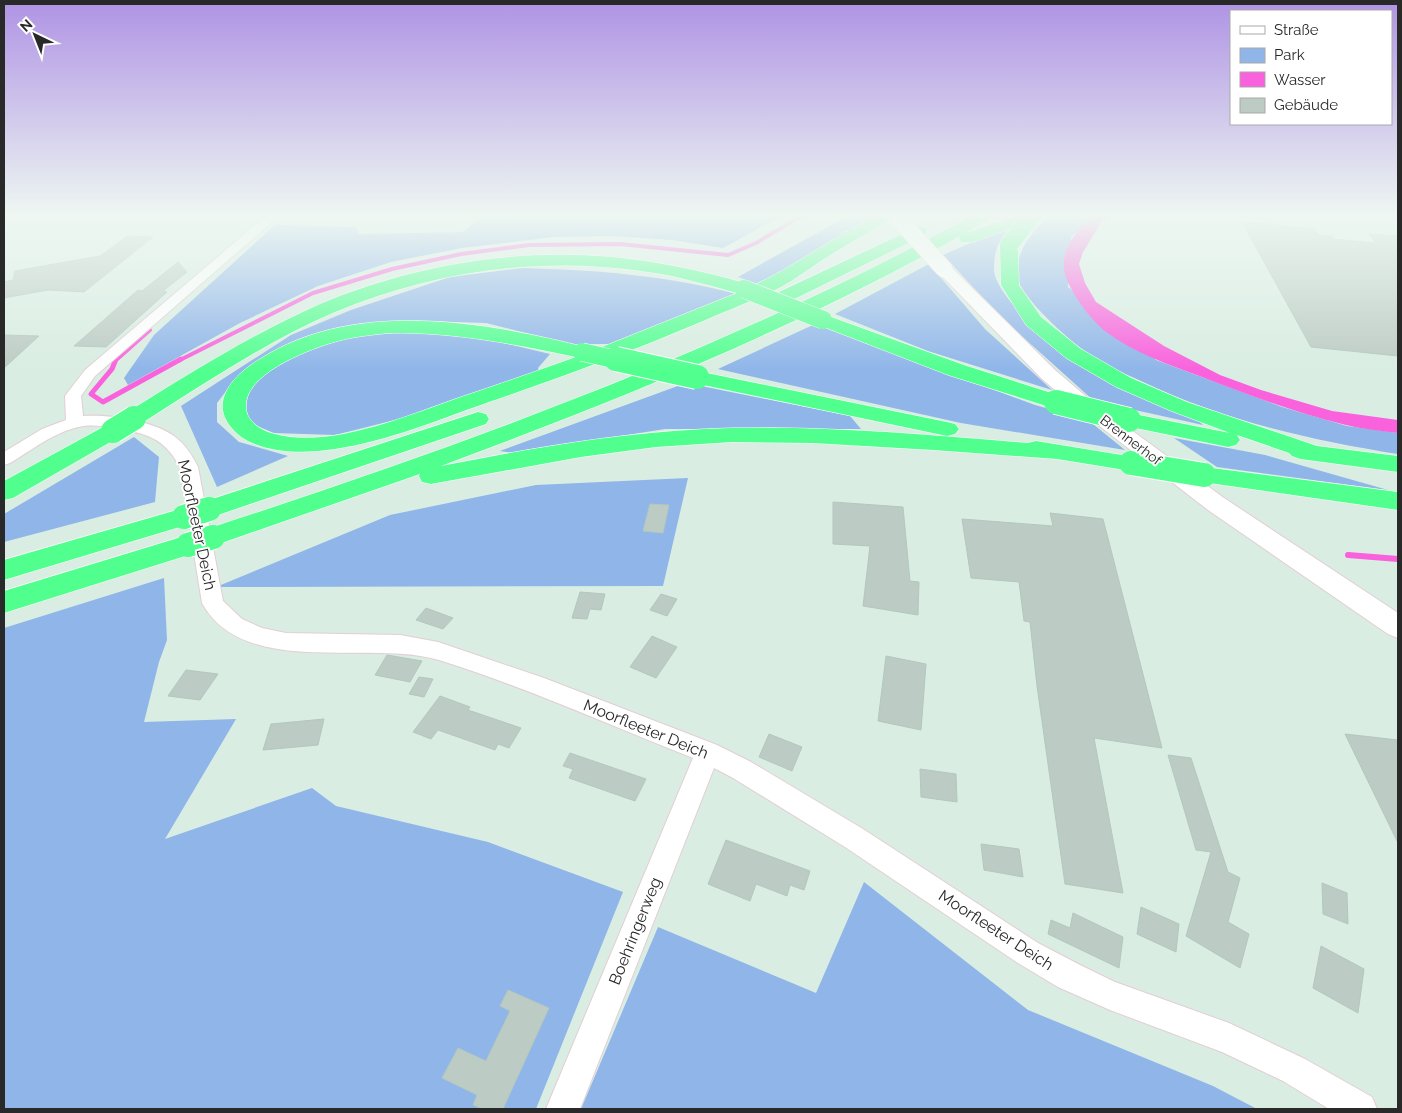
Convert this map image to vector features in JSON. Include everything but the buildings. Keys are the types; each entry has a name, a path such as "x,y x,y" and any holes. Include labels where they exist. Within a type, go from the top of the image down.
{"highway":[{"path":"4,492 113,431 254,345 303,320 375,291 446,273 487,267"},
{"path":"657,267 696,275 744,290 956,370 1056,402 1129,420 1231,440 1398,464"},
{"path":"801,267 742,298 634,342 598,356 533,380 378,432 320,443 293,444 267,440 250,433 239,422 234,412 233,402 243,384 268,363 303,346 347,333 401,326 448,327 502,335 582,352 598,356 697,377 1054,452 1204,475 1398,501"},
{"path":"761,308 825,267"},
{"path":"4,570 184,517 454,428 606,372 761,308 844,267"},
{"path":"4,602 314,504 467,448 630,386 784,320 891,267"},
{"path":"1005,267 1007,277 1023,308 1052,337 1077,356 1109,375 1178,407 1318,454"},
{"path":"314,504 414,479 487,465 620,444 676,438 731,435 837,436 1054,452"}],"street":[{"path":"75,422 73,396 90,373 214,267"},
{"name":"Brennerhof","path":"942,267 1042,368 1082,403 1216,504 1398,627"},
{"name":"Moorfleeter Deich","path":"4,459 75,422 93,420 141,426 158,432 170,440 182,452 189,467 213,603 222,615 234,625 258,636 286,642 400,644 438,651 536,685 708,753 742,770 854,838 1028,953 1069,976 1110,995 1229,1039 1294,1070 1360,1109"},
{"name":"Boehringerweg","path":"563,1109 708,753"}],"green space":[{"path":"229,267 376,267 318,286 240,323 128,385 124,378 154,335"},
{"path":"756,267 790,267 761,285 738,277"},
{"path":"923,267 932,267 985,329 1052,390 928,351 835,314"},
{"path":"954,267 994,267 998,282 1006,296 1019,311 1034,327 1081,366 1132,393 1200,422 1203,425 1094,401 1004,320"},
{"path":"1017,267 1069,267 1068,287 1156,360 1282,407 1347,426 1398,433 1398,454 1299,435 1235,418 1172,395 1112,368 1072,341 1052,323 1028,297 1017,276"},
{"path":"523,268 576,270 657,278 736,294 614,344 571,344 486,323 425,321 359,326 236,378 217,403 217,422 239,442 288,456 217,487 181,406 291,335 351,310 450,277"},
{"path":"815,324 1035,405 1088,420 1125,450 961,423 718,369"},
{"path":"415,330 479,337 550,354 538,368 539,372 419,414 335,435 274,433 250,423 243,397 266,371 285,358 339,340"},
{"path":"686,383 850,416 861,429 665,429 513,453 500,451"},
{"path":"134,437 159,457 155,502 4,542 4,514"},
{"path":"1174,438 1265,455 1388,490 1217,467"},
{"path":"688,478 663,586 216,587 390,515 536,485"},
{"path":"164,578 167,640 159,662 144,722 236,719 165,839 312,788 336,806 488,842 623,892 536,1109 4,1109 4,628"},
{"path":"864,882 1028,1010 1213,1086 1257,1109 581,1109 658,927 816,993"}],"water":[{"path":"1064,267 1080,267 1085,283 1096,302 1164,346 1220,375 1261,390 1332,411 1398,420 1398,433 1365,429 1309,415 1154,358 1120,341 1096,323 1077,298 1065,274"}],"waterway":[{"path":"178,361 313,293 401,267"},
{"path":"115,361 150,330"},
{"path":"115,361 112,369 91,394 103,402 181,359"},
{"path":"1348,555 1398,559"}]}
